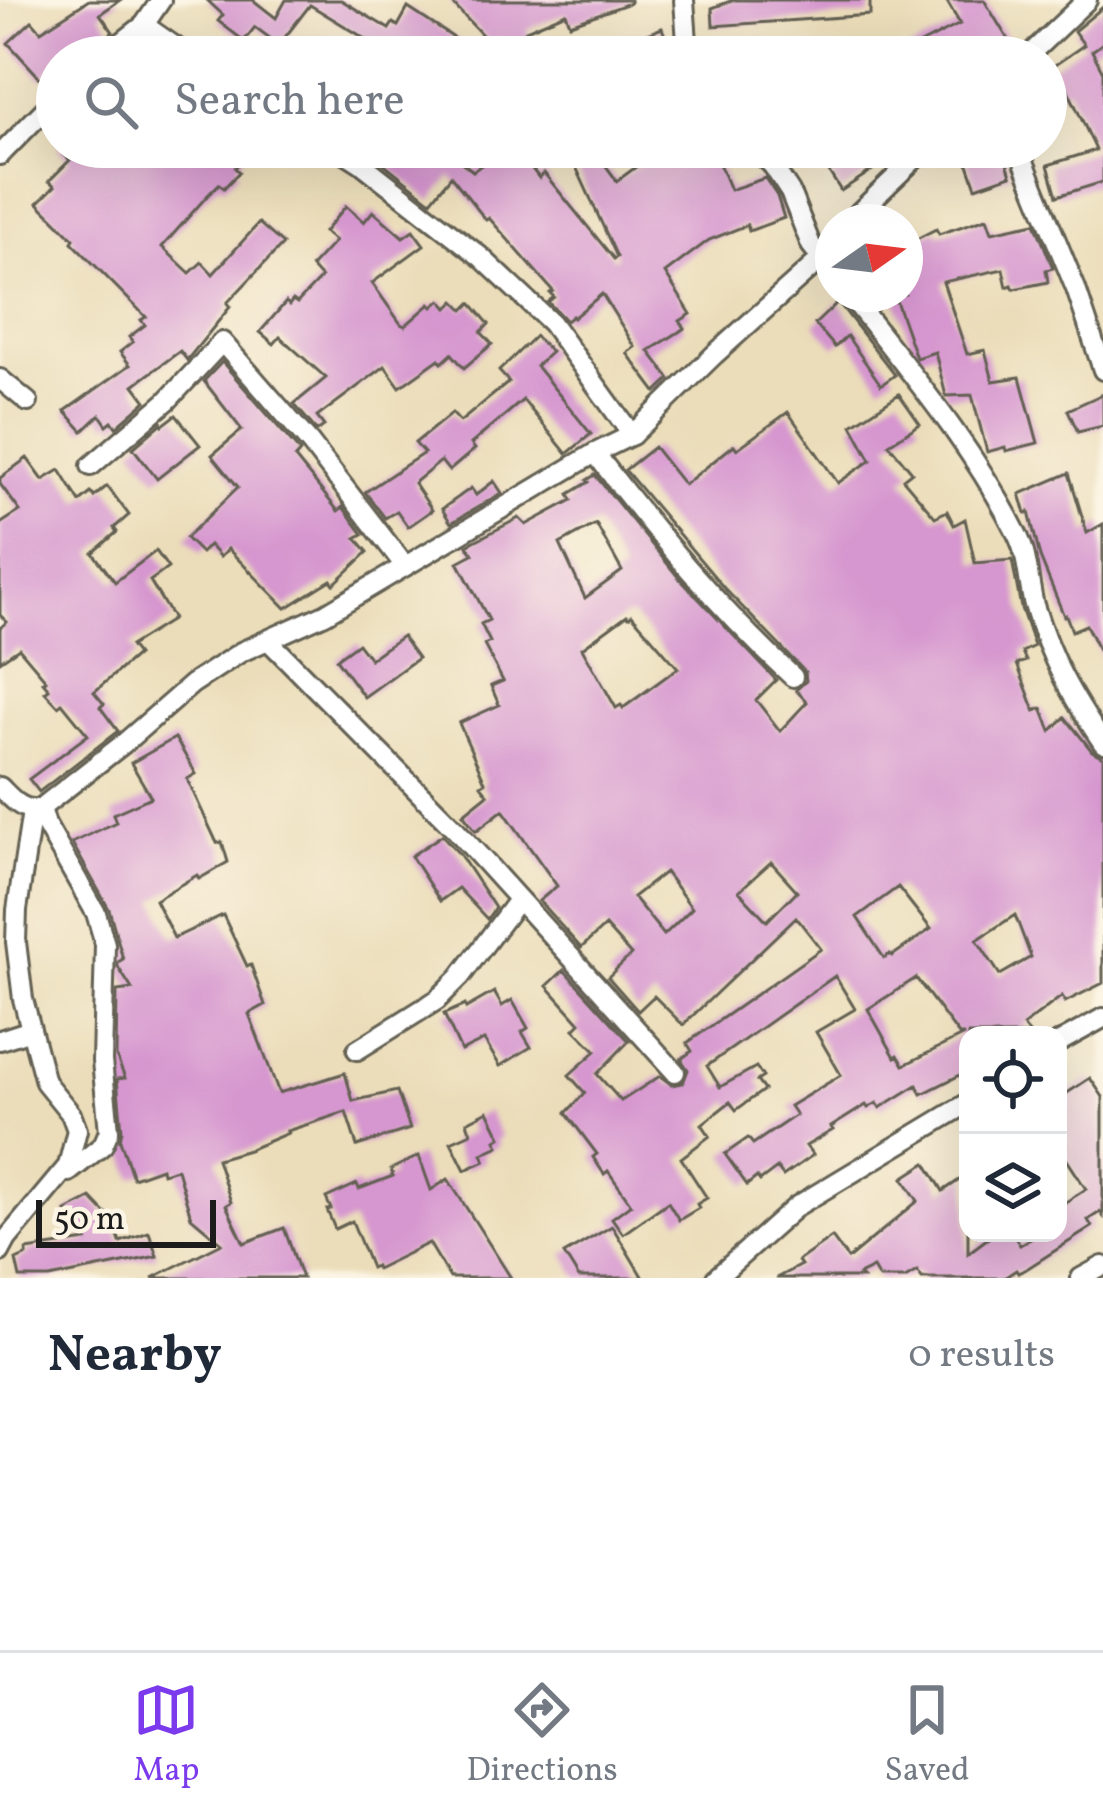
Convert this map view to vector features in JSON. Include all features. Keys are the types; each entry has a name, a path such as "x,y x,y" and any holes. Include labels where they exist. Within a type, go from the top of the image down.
{"street":[{"path":"130,36 144,25 160,0"},
{"path":"684,0 687,36"},
{"path":"1049,36 1087,0"},
{"path":"144,25 160,36"},
{"path":"0,155 36,118"},
{"path":"367,168 481,257 551,322 632,435"},
{"path":"774,168 815,250"},
{"path":"867,204 905,168"},
{"path":"1027,168 1103,370"},
{"path":"0,1252 68,1166 77,1125 45,1082 23,999 17,910 36,810 193,683 242,652 325,614 632,435 714,355 815,275"},
{"path":"863,312 969,451 1020,539 1052,659 1103,743"},
{"path":"92,466 167,401 222,342 310,443 405,566"},
{"path":"0,379 28,403"},
{"path":"595,453 664,543 794,677"},
{"path":"268,641 456,830 675,1072"},
{"path":"0,787 36,810 96,913 105,944 102,1061 109,1131 103,1145 54,1183"},
{"path":"0,888 23,884"},
{"path":"357,1050 437,1000 518,900"},
{"path":"1067,1037 1103,1018"},
{"path":"0,1040 31,1030"},
{"path":"716,1278 797,1206 959,1108"},
{"path":"1081,1278 1103,1266"}],"building":[{"path":"89,0 120,0 100,14 113,32 108,36 36,36 36,74 8,43 32,21 41,31"},
{"path":"207,0 253,0 276,18 286,0 341,0 389,29 393,23 398,26 408,8 451,36 361,36 310,5 286,36 267,36 255,27 248,36 238,36 218,21 223,15"},
{"path":"449,0 630,0 570,24 566,13 526,30 530,36 483,36"},
{"path":"733,0 870,0 870,15 713,26 712,8"},
{"path":"946,0 984,0 1006,36 936,36 960,24"},
{"path":"1103,7 1103,43 1092,51 1103,72 1103,182 1057,196 1049,168 1067,168 1067,159 1096,150 1067,88 1067,57 1084,45 1074,31"},
{"path":"662,28 665,36 642,36"},
{"path":"62,168 235,168 239,172 224,188 219,184 162,247 190,273 202,262 213,274 259,223 283,244 227,303 230,307 187,360 180,351 134,385 146,401 116,427 112,421 107,425 100,415 83,431 65,411 130,365 120,352 133,342 129,337 145,325 141,320 146,317 38,203 55,186 49,181"},
{"path":"389,168 531,168 539,178 544,173 614,259 577,168 607,168 617,181 635,168 721,168 730,190 765,178 784,218 749,231 747,225 709,240 665,273 691,314 680,321 685,328 649,351 670,379 656,392 627,353 635,347 602,294 566,321 548,302 553,291 451,176 431,201"},
{"path":"826,168 876,168 841,191"},
{"path":"969,168 1009,168 1011,175 976,187"},
{"path":"346,206 364,222 373,211 403,237 413,230 424,245 372,283 401,324 405,326 441,300 448,308 455,301 464,310 471,303 489,324 481,332 492,344 464,368 452,354 400,387 385,366 317,417 324,426 317,431 294,404 326,378 280,337 274,344 260,332 286,302 297,303 321,278 311,267 335,241 324,232"},
{"path":"987,218 992,232 1035,223 1053,268 1046,270 1048,282 1007,287 1003,269 943,282 967,354 985,350 993,381 1020,377 1038,443 987,452 972,395 946,396 935,352 916,358 900,312 923,312 923,236 936,229 939,234"},
{"path":"828,312 846,312 895,375 881,385 847,336 835,347 815,324"},
{"path":"535,336 551,352 536,366 591,434 567,454 523,400 471,444 475,449 449,471 441,461 414,483 432,510 408,527 397,511 385,518 365,492 424,453 415,443 452,413 460,422 509,382 499,371"},
{"path":"222,362 300,452 295,458 338,511 343,507 363,534 356,538 368,552 334,584 331,580 286,608 228,549 220,557 209,545 201,553 186,538 238,487 212,455 242,430 204,381"},
{"path":"899,394 920,424 889,444 912,472 903,479 935,517 947,511 954,525 965,519 975,563 1012,560 1034,646 1022,652 1026,661 1017,664 1035,711 1042,708 1051,731 1065,717 1092,751 1103,757 1103,983 1065,1002 1062,996 1023,1026 959,1026 959,1035 916,978 868,1009 904,1065 959,1038 959,1076 922,1094 917,1085 880,1108 877,1103 866,1105 806,1146 813,1155 783,1176 777,1168 747,1185 725,1154 748,1138 753,1144 796,1115 790,1106 841,1075 816,1032 855,1009 835,976 707,1066 720,1087 756,1067 763,1077 757,1081 764,1090 736,1110 730,1102 702,1124 710,1136 681,1158 707,1198 697,1204 699,1208 679,1220 668,1202 623,1234 612,1218 631,1204 608,1171 604,1174 593,1157 597,1154 566,1113 585,1093 569,1075 596,1051 574,1029 580,1023 547,986 564,970 629,1041 597,1074 621,1101 660,1076 672,1085 683,1083 688,1070 681,1059 692,1051 687,1043 821,949 796,917 683,1025 654,996 638,1011 608,977 631,955 605,926 581,948 539,901 557,886 503,810 476,831 463,814 488,794 459,723 499,705 491,686 503,681 484,645 490,642 481,624 489,620 458,562 473,554 467,545 519,518 526,525 572,500 569,494 595,475 679,578 776,680 756,700 780,731 807,702 796,690 806,681 805,672 724,588 625,470 654,447 684,485 734,445 737,449 788,412 838,483 871,460 852,425","holes":["596,524 622,571 585,598 560,544","632,615 678,668 623,708 616,708 582,648","771,862 797,891 767,921 739,891","665,872 692,908 664,935 633,897","898,887 931,929 884,958 857,917","1015,915 1031,957 1000,975 977,940"]},
{"path":"1103,394 1103,426 1078,432 1068,410"},
{"path":"176,415 200,445 157,479 133,448"},
{"path":"27,458 43,480 60,470 80,502 107,486 129,515 93,553 115,582 156,551 168,568 150,581 173,619 130,646 137,655 94,692 118,731 39,792 29,779 88,735 62,703 58,706 45,692 49,689 46,680 19,648 0,661 0,628 7,622 0,615 0,524 20,511 0,478"},
{"path":"1069,473 1087,533 1103,524 1103,659 1086,625 1072,631 1064,616 1020,494"},
{"path":"494,481 502,493 451,523 442,509 471,488 476,495"},
{"path":"402,636 418,658 364,697 336,659 358,643 370,659"},
{"path":"175,738 196,774 187,779 228,862 155,900 174,938 223,915 247,966 251,965 265,1005 249,1014 279,1093 345,1073 353,1101 397,1091 410,1129 357,1146 346,1112 217,1159 231,1202 226,1205 244,1243 284,1228 302,1278 152,1278 222,1243 191,1217 177,1169 162,1173 161,1168 133,1178 120,1140 117,1079 125,1078 116,1056 117,991 132,989 118,967 123,959 109,909 72,843 116,822 113,814 151,797 131,763"},
{"path":"442,835 495,908 487,919 458,888 440,901 411,856"},
{"path":"494,992 502,1006 512,1000 528,1028 522,1032 531,1047 500,1066 484,1040 461,1051 444,1014"},
{"path":"1090,1078 1103,1097 1103,1216 1100,1212 1088,1220 1092,1227 1028,1268 1004,1278 922,1278 917,1271 905,1278 879,1278 873,1268 859,1275 862,1278 776,1278 801,1265 798,1261 832,1237 848,1259 918,1201 903,1178 926,1163 943,1191 959,1180 959,1242 968,1242 968,1253 983,1242 1067,1242 1067,1201 1086,1189 1067,1160 1067,1093"},
{"path":"488,1111 501,1137 496,1140 499,1146 482,1154 485,1161 465,1170 451,1142 471,1133 467,1122"},
{"path":"419,1156 431,1190 448,1179 511,1278 450,1278 429,1243 371,1268 352,1221 335,1229 326,1198 357,1184 359,1189 393,1176 391,1169"},
{"path":"91,1198 113,1221 120,1242 149,1232 157,1256 50,1278 20,1278 16,1260 27,1255 27,1250 87,1241 66,1211"},
{"path":"612,1226 643,1278 579,1278 564,1254"}]}
